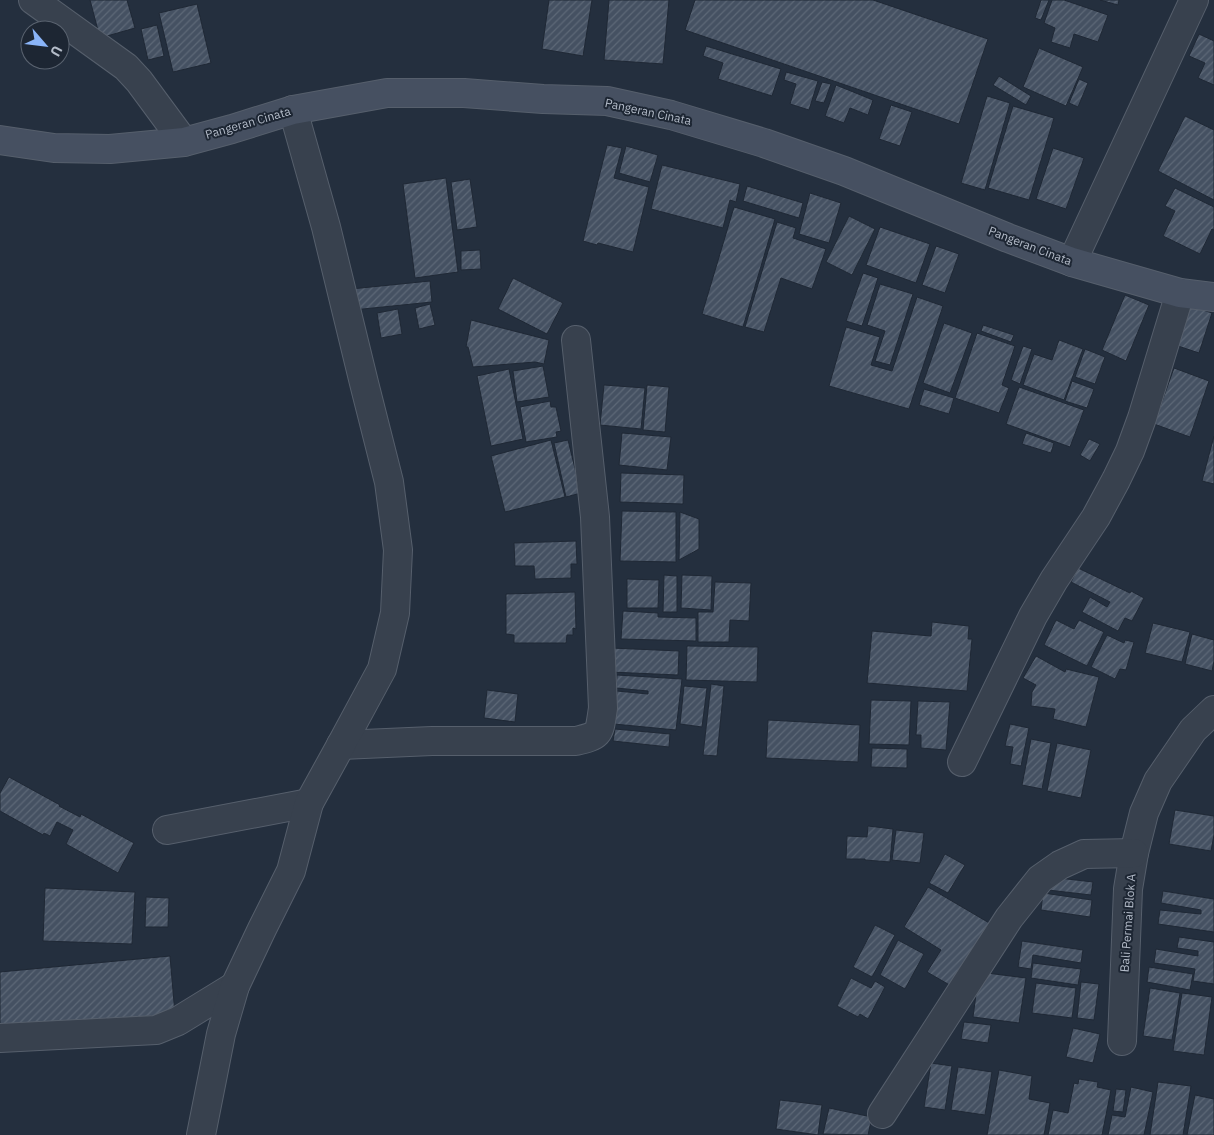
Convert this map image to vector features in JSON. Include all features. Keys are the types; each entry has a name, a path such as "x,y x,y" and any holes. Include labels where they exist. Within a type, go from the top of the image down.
{"street":[{"path":"33,0 126,67 139,81 184,142"},
{"path":"1072,262 1194,0"},
{"name":"Pangeran Cinata","path":"0,140 54,148 110,148 184,142 293,110 387,93 464,93 543,99 607,101 671,115 764,142 844,171 1072,262 1180,293 1214,298"},
{"path":"201,1135 221,1034 235,986 291,871 309,803 382,669 395,613 398,550 389,482 326,227 293,110"},
{"path":"962,762 1033,616 1054,580 1096,517 1130,451 1180,293"},
{"path":"341,745 432,741 576,741 592,737 599,731 603,708 595,517 576,340"},
{"name":"Bali Permai Blok A","path":"1122,1041 1128,889 1134,853 1144,813 1158,781 1193,730 1214,710"},
{"path":"167,830 309,803"},
{"path":"882,1114 1009,918 1040,879 1060,865 1084,854 1134,853"},
{"path":"0,1038 156,1030 178,1021 235,986"}],"building":[{"path":"90,0 127,0 135,28 100,38"},
{"path":"549,0 592,0 583,56 542,49"},
{"path":"609,0 669,0 663,64 604,60"},
{"path":"695,0 873,0 988,39 959,124 685,30"},
{"path":"1041,0 1049,0 1041,20 1035,18"},
{"path":"1052,0 1064,0 1108,15 1098,42 1074,34 1070,48 1051,42 1055,28 1044,23"},
{"path":"1100,0 1119,0 1118,5"},
{"path":"197,4 211,63 173,72 159,13"},
{"path":"157,25 164,56 148,60 141,29"},
{"path":"1199,34 1214,41 1214,85 1198,78 1205,63 1189,56"},
{"path":"706,46 781,69 772,96 718,79 723,63 703,56"},
{"path":"1039,48 1083,67 1066,106 1023,87"},
{"path":"786,72 818,81 809,110 790,104 796,84 784,80"},
{"path":"999,76 1031,96 1026,105 993,85"},
{"path":"1079,79 1088,83 1078,107 1069,103"},
{"path":"822,82 831,84 824,103 815,101"},
{"path":"836,85 873,100 868,115 850,108 844,123 825,116"},
{"path":"987,96 1010,103 985,190 961,183"},
{"path":"891,105 912,112 900,146 879,139"},
{"path":"1013,106 1054,118 1029,200 988,188"},
{"path":"1185,116 1214,130 1214,200 1158,171"},
{"path":"607,145 622,148 614,178 649,187 633,252 583,241"},
{"path":"626,146 658,155 650,182 619,173"},
{"path":"1053,148 1084,158 1066,209 1036,199"},
{"path":"662,165 740,184 736,202 730,200 723,228 651,209"},
{"path":"446,178 458,272 415,278 403,184"},
{"path":"470,179 477,227 457,230 451,182"},
{"path":"747,186 803,203 799,218 743,201"},
{"path":"1175,188 1214,207 1214,230 1212,229 1200,254 1163,236 1175,211 1165,206"},
{"path":"810,193 841,203 829,243 799,234"},
{"path":"734,207 775,219 743,327 702,314"},
{"path":"849,216 875,229 852,275 826,262"},
{"path":"777,222 796,228 793,238 826,249 812,289 781,278 764,332 745,327"},
{"path":"880,227 930,244 916,283 866,265"},
{"path":"936,246 959,254 945,293 922,285"},
{"path":"480,250 481,269 461,270 461,251"},
{"path":"863,273 878,278 862,326 846,321"},
{"path":"513,278 563,303 547,334 498,309"},
{"path":"430,281 432,302 353,310 351,289"},
{"path":"880,284 913,294 890,365 875,361 885,331 867,325"},
{"path":"1125,295 1149,305 1126,361 1102,350"},
{"path":"917,297 943,306 909,409 829,386 846,327 880,337 871,365 892,371"},
{"path":"430,304 435,325 419,329 415,308"},
{"path":"1185,304 1212,313 1199,353 1172,344"},
{"path":"398,309 402,334 381,338 377,313"},
{"path":"471,320 549,340 544,364 535,362 473,367 468,347 466,347"},
{"path":"944,323 972,333 950,393 923,383"},
{"path":"983,325 1014,335 1011,342 981,331"},
{"path":"977,333 1015,346 1002,385 1009,388 999,413 955,398"},
{"path":"1059,340 1083,349 1064,400 1023,385 1034,354 1052,360"},
{"path":"1023,346 1032,349 1020,384 1011,380"},
{"path":"1085,349 1105,357 1095,384 1075,377"},
{"path":"543,366 549,397 517,402 513,371"},
{"path":"1174,368 1209,381 1190,437 1154,424"},
{"path":"509,369 523,439 491,446 477,376"},
{"path":"1072,381 1094,389 1087,408 1065,401"},
{"path":"604,385 645,388 641,429 600,425"},
{"path":"647,385 669,387 665,432 643,430"},
{"path":"1019,387 1084,410 1070,447 1006,424"},
{"path":"924,389 954,398 949,414 919,405"},
{"path":"550,401 551,407 556,407 561,431 556,432 557,437 526,442 520,407"},
{"path":"622,433 671,437 667,470 619,465"},
{"path":"1026,433 1054,443 1051,453 1022,444"},
{"path":"1214,436 1214,484 1202,481"},
{"path":"1089,439 1100,444 1090,461 1080,455"},
{"path":"551,440 565,497 505,512 491,456"},
{"path":"568,440 581,493 566,497 554,443"},
{"path":"621,473 684,475 683,504 620,502"},
{"path":"622,511 676,512 676,562 620,561"},
{"path":"680,512 699,519 699,549 679,560"},
{"path":"576,541 577,564 571,564 571,578 535,579 534,566 515,566 514,543"},
{"path":"1078,568 1144,598 1132,621 1125,618 1118,631 1082,612 1090,597 1107,607 1110,602 1071,582"},
{"path":"664,575 677,576 677,612 663,612"},
{"path":"682,575 712,576 711,610 681,608"},
{"path":"627,579 659,580 658,608 627,608"},
{"path":"715,582 751,583 749,621 730,620 729,642 698,642 698,612 713,612"},
{"path":"575,592 576,629 573,628 573,635 567,635 566,643 514,643 514,635 506,634 506,594"},
{"path":"623,611 658,613 658,617 696,618 696,641 621,639"},
{"path":"1056,620 1074,629 1079,620 1104,632 1087,666 1044,645"},
{"path":"932,622 969,626 968,639 972,639 967,691 867,683 872,631 931,636"},
{"path":"1153,623 1190,632 1182,662 1145,653"},
{"path":"1192,634 1214,640 1212,671 1185,664"},
{"path":"1107,635 1124,643 1125,640 1134,642 1126,670 1120,669 1115,679 1091,667"},
{"path":"687,646 758,647 757,682 686,680"},
{"path":"611,648 679,651 678,675 610,672"},
{"path":"1036,656 1065,672 1066,669 1099,677 1086,727 1053,719 1055,709 1031,706 1032,692 1036,685 1023,678"},
{"path":"617,675 682,679 676,730 614,724 617,691 648,694 648,691 616,688"},
{"path":"711,684 724,686 717,756 703,755"},
{"path":"684,686 707,688 702,727 680,724"},
{"path":"487,690 518,694 515,722 484,718"},
{"path":"871,700 911,701 909,745 869,744"},
{"path":"918,701 950,702 946,750 921,748 921,735 916,735"},
{"path":"768,720 860,725 858,762 766,758"},
{"path":"1010,724 1029,728 1021,766 1010,764 1013,747 1005,746"},
{"path":"615,729 670,734 669,747 613,741"},
{"path":"1031,739 1051,743 1042,789 1022,785"},
{"path":"1057,743 1091,750 1081,798 1047,791"},
{"path":"872,748 907,749 907,768 871,767"},
{"path":"9,777 59,806 80,817 81,814 134,843 118,873 66,844 73,830 57,822 50,836 44,833 43,835 0,811 0,793"},
{"path":"1175,810 1214,816 1214,835 1211,851 1169,844"},
{"path":"868,826 893,829 890,862 846,859 847,836 867,837"},
{"path":"896,830 924,833 920,863 892,860"},
{"path":"945,854 965,865 948,893 929,883"},
{"path":"1050,877 1093,882 1091,895 1048,890"},
{"path":"928,887 991,924 953,987 927,972 941,950 904,927"},
{"path":"45,888 135,892 132,944 43,941"},
{"path":"1163,891 1214,899 1214,932 1158,924 1160,910 1201,914 1201,910 1161,903"},
{"path":"1043,893 1092,900 1090,917 1041,910"},
{"path":"146,897 169,898 168,927 145,927"},
{"path":"875,925 895,935 872,977 853,967"},
{"path":"1179,937 1214,942 1214,984 1193,981 1195,969 1154,963 1156,949 1198,956 1198,951 1177,948"},
{"path":"898,940 924,954 905,989 880,975"},
{"path":"1022,941 1083,950 1081,963 1033,955 1031,969 1018,967"},
{"path":"170,956 175,1014 0,1029 0,972"},
{"path":"1033,963 1081,969 1078,985 1031,978"},
{"path":"1149,967 1193,974 1190,990 1147,982"},
{"path":"979,972 1026,978 1019,1023 973,1017"},
{"path":"851,978 871,988 875,981 885,987 868,1019 860,1014 858,1017 837,1006"},
{"path":"1081,982 1099,984 1094,1020 1077,1018"},
{"path":"1036,983 1076,988 1072,1018 1032,1013"},
{"path":"1150,988 1180,993 1172,1040 1143,1036"},
{"path":"1182,993 1212,997 1204,1055 1173,1051"},
{"path":"964,1022 991,1025 988,1043 961,1039"},
{"path":"1073,1028 1100,1034 1093,1063 1066,1057"},
{"path":"931,1063 952,1066 945,1110 924,1107"},
{"path":"958,1067 992,1072 985,1115 951,1110"},
{"path":"999,1070 1032,1076 1029,1099 1050,1103 1044,1135 987,1135"},
{"path":"1079,1079 1098,1082 1097,1087 1111,1090 1102,1135 1048,1135 1053,1110 1068,1113 1074,1083 1078,1084"},
{"path":"1158,1082 1191,1086 1183,1135 1150,1135"},
{"path":"1131,1087 1153,1092 1144,1135 1108,1135 1112,1115 1125,1117"},
{"path":"1116,1089 1126,1090 1123,1112 1113,1111"},
{"path":"1195,1095 1214,1099 1214,1135 1187,1135"},
{"path":"780,1100 822,1105 818,1135 776,1129"},
{"path":"829,1108 872,1117 868,1135 823,1134"}]}
